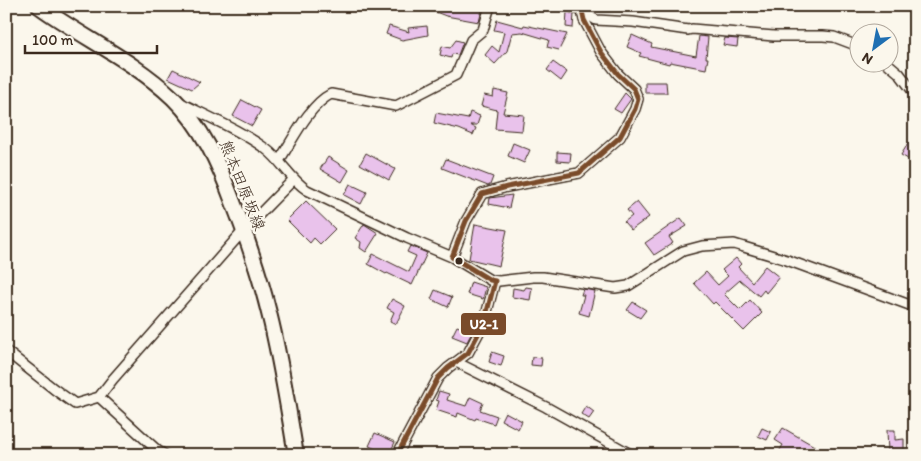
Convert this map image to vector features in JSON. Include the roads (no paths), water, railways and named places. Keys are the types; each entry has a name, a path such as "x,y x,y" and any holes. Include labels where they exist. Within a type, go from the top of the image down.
{"main road":[{"name":"熊本田原坂線","path":"39,6 55,18 146,74 175,100 204,136 225,180 244,230 270,314 296,455"}],"street":[{"path":"279,161 312,110 323,98 331,94 396,106 456,75 471,40 483,30 490,6"},
{"path":"570,6 596,20 633,22 688,30 774,36 823,36 834,37 848,42"},
{"path":"452,257 466,221 482,194 507,186 579,173 620,137 635,109 638,99 634,89 618,74 601,52 584,20 582,11"},
{"path":"898,72 915,94"},
{"path":"175,100 228,126 267,150 299,185 307,190 407,238 452,257 490,280 533,277 615,288 628,286 683,251 702,246 734,244 787,260 915,307"},
{"path":"6,351 75,404 99,398 113,379 244,230 294,179"},
{"path":"397,455 438,378 468,353 484,323 495,281"},
{"path":"456,362 546,407 632,455"},
{"path":"99,398 158,451 165,455"}]}
